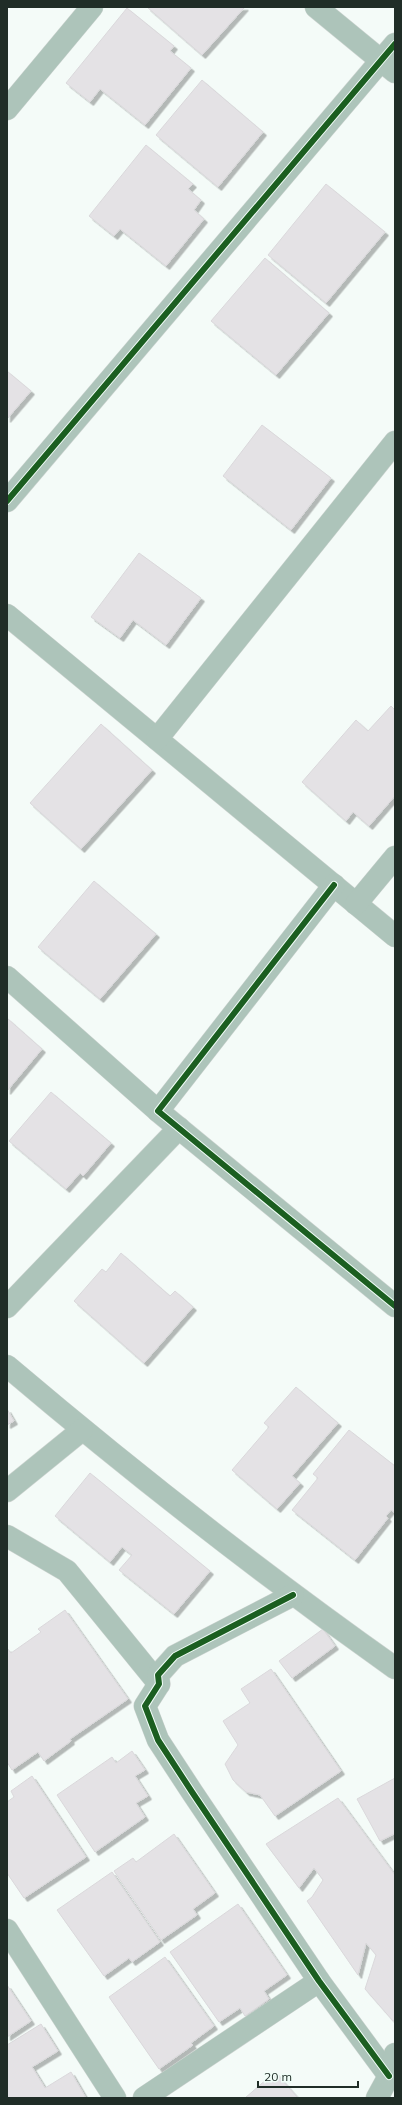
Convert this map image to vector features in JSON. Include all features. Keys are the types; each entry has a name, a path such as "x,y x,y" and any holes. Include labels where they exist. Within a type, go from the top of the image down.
{"street":[{"path":"7,109 92,7"},
{"path":"316,7 388,66"},
{"path":"7,501 388,66 395,44"},
{"path":"157,739 395,442"},
{"path":"7,615 395,936"},
{"path":"356,904 395,857"},
{"path":"158,1111 334,886"},
{"path":"7,977 158,1111 395,1306"},
{"path":"7,1307 179,1128"},
{"path":"7,1366 82,1430 293,1595 395,1668"},
{"path":"7,1491 82,1430"},
{"path":"7,1536 67,1571 159,1684"},
{"path":"293,1595 175,1656 158,1675 159,1684 145,1706 158,1740 319,1981 389,2076"},
{"path":"7,1930 115,2098"},
{"path":"144,2098 319,1981"},
{"path":"377,2098 389,2076 395,2054"}],"building":[{"path":"147,7 245,7 202,55"},
{"path":"127,8 174,46 170,51 191,68 145,125 100,89 90,102 66,83"},
{"path":"202,80 263,132 218,187 156,135"},
{"path":"146,145 193,184 188,189 201,200 194,210 204,219 166,266 120,229 114,236 89,216"},
{"path":"326,184 385,232 326,303 268,255"},
{"path":"265,258 329,313 276,375 211,321"},
{"path":"7,371 31,391 7,419"},
{"path":"262,425 331,478 291,530 223,476"},
{"path":"139,553 201,598 166,645 133,620 120,638 91,617"},
{"path":"391,706 395,710 395,796 369,826 353,812 346,821 302,782 356,720 368,731"},
{"path":"101,724 152,770 81,849 30,803"},
{"path":"94,881 156,934 100,999 38,947"},
{"path":"7,1018 42,1049 7,1091"},
{"path":"51,1092 111,1143 83,1176 80,1173 66,1189 9,1141"},
{"path":"121,1253 170,1296 175,1291 193,1307 144,1363 74,1301 102,1269 106,1272"},
{"path":"296,1387 338,1423 292,1476 300,1483 277,1509 232,1470 269,1427 264,1423"},
{"path":"7,1409 14,1421 7,1425"},
{"path":"349,1430 395,1466 395,1513 391,1510 386,1516 388,1518 355,1560 292,1510 318,1478 313,1474"},
{"path":"90,1473 210,1571 174,1614 119,1570 132,1555 122,1547 110,1562 55,1516"},
{"path":"65,1610 128,1699 70,1739 71,1741 44,1761 38,1752 12,1770 7,1762 7,1648 11,1653 41,1632 38,1629"},
{"path":"323,1629 335,1646 292,1678 279,1661"},
{"path":"271,1669 341,1771 275,1816 260,1795 246,1792 233,1780 225,1764 238,1745 223,1721 250,1703 241,1689"},
{"path":"132,1751 145,1770 135,1776 148,1796 136,1803 145,1817 95,1852 57,1795 112,1757 116,1763"},
{"path":"32,1776 86,1857 24,1898 7,1873 7,1802 14,1797 11,1791"},
{"path":"395,1778 395,1836 394,1834 380,1841 357,1799"},
{"path":"338,1798 395,1875 395,2020 393,2021 365,1989 376,1955 366,1943 358,1975 307,1901 312,1897 323,1880 314,1868 299,1888 266,1844"},
{"path":"174,1834 215,1893 193,1909 197,1915 161,1940 114,1871 133,1858 136,1862"},
{"path":"112,1872 160,1942 132,1962 129,1958 104,1976 57,1910"},
{"path":"238,1904 287,1975 264,1991 269,1999 245,2016 240,2008 219,2022 170,1952"},
{"path":"165,1957 214,2026 191,2043 193,2045 159,2069 109,1997"},
{"path":"7,1985 31,2021 7,2037"},
{"path":"41,2024 58,2051 32,2067 45,2088 71,2072 86,2098 7,2098 7,2045"},
{"path":"275,2072 298,2098 245,2098"}],"cycle path":[{"path":"7,501 395,44"},
{"path":"334,885 158,1111 395,1306"},
{"path":"293,1595 175,1656 158,1675 159,1684 145,1706 158,1740 192,1792 319,1981 389,2076"}]}
